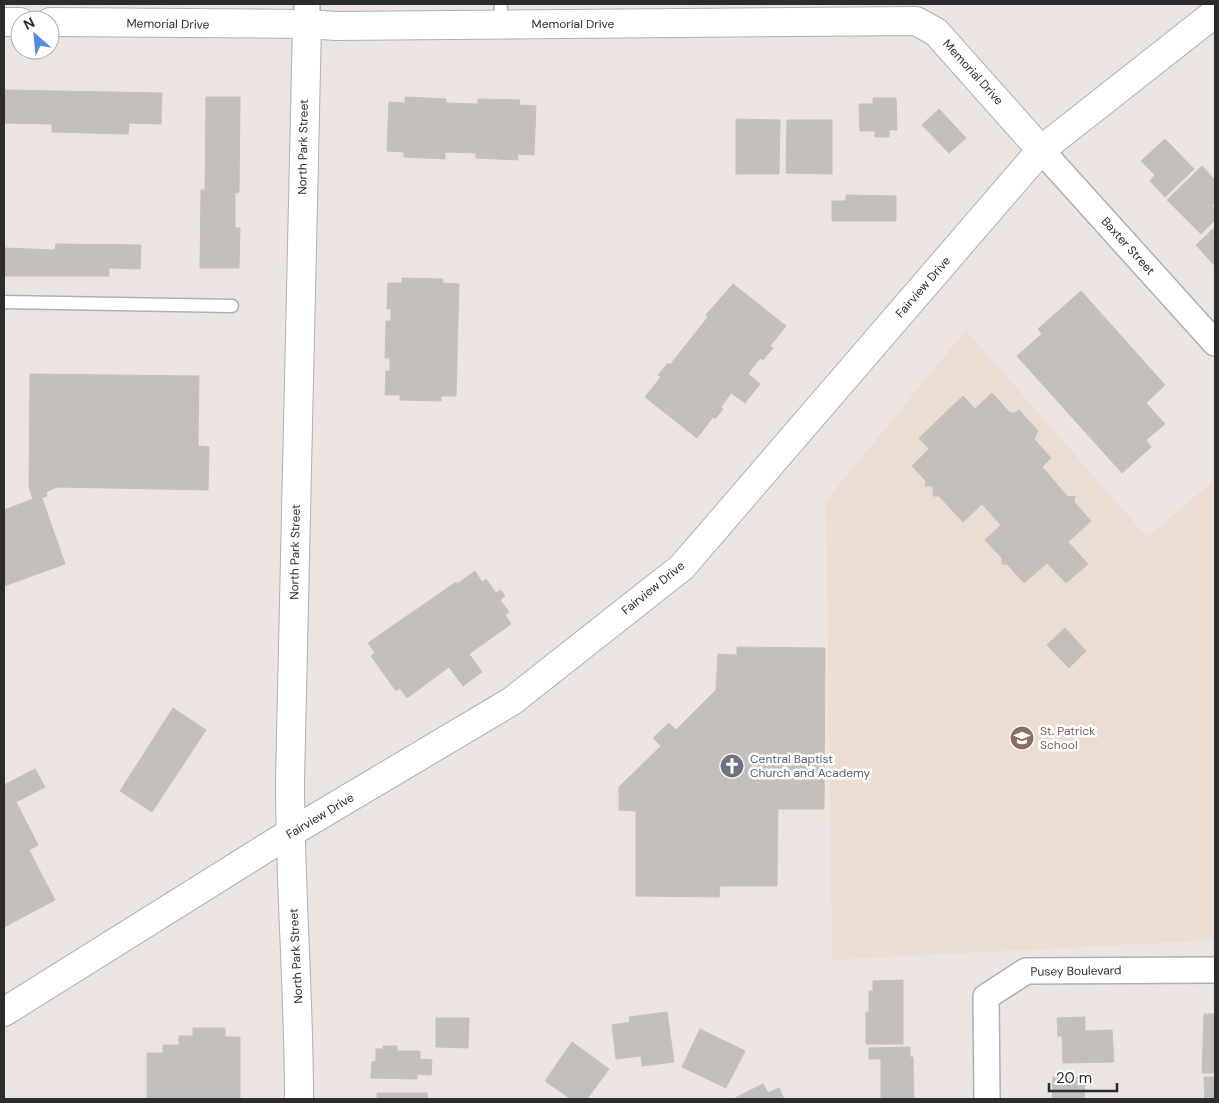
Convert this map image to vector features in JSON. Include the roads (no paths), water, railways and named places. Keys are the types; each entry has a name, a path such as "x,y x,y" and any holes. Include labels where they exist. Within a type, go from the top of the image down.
{"main road":[{"name":"Fairview Drive","path":"4,1012 290,833 512,701 682,567 1042,150 1215,13"},
{"name":"Memorial Drive","path":"60,22 307,14 336,26 501,14 916,21 936,32 1042,150"},
{"name":"North Park Street","path":"299,1099 299,1024 290,833 307,14"}],"street":[{"name":"Baxter Street","path":"1042,150 1215,343"},
{"name":"Pusey Boulevard","path":"987,1099 986,997 1026,971 1215,970"}],"lane":[{"path":"4,302 232,306"}],"place":[{"name":"St. Patrick School","path":"1022,738"},
{"name":"Central Baptist Church and Academy","path":"732,766"}]}
